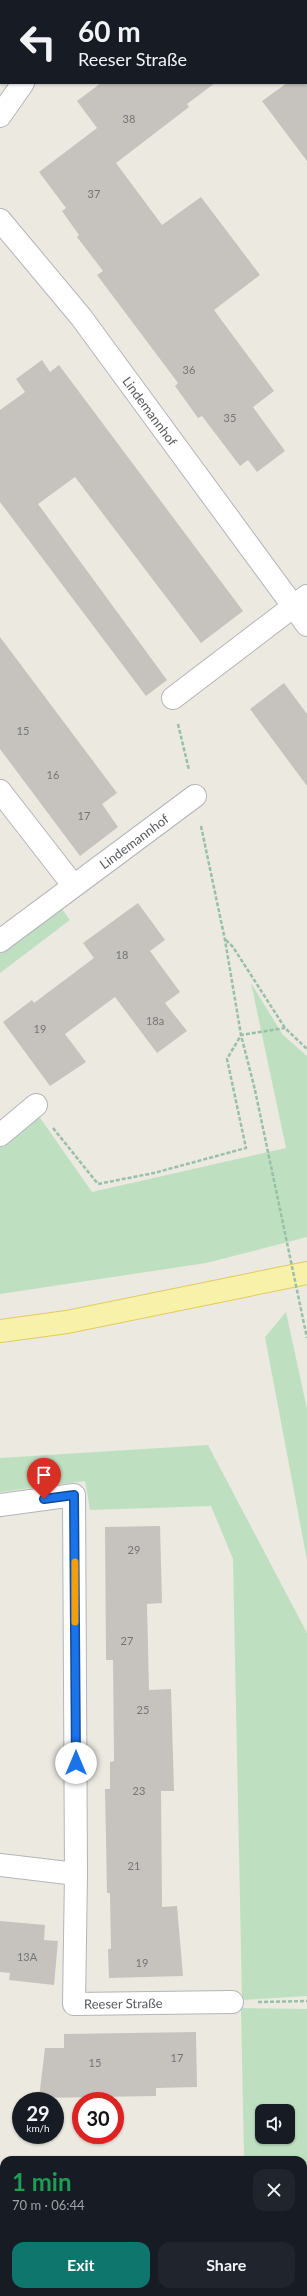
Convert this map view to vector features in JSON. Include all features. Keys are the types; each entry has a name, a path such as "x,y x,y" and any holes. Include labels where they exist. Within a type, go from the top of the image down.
{"main road":[{"path":"0,1331 67,1322 307,1273"}],"street":[{"path":"0,116 21,84"},
{"name":"Lindemannhof","path":"0,220 80,317 300,601 307,625"},
{"path":"172,698 300,601"},
{"path":"0,791 73,886"},
{"name":"Lindemannhof","path":"0,941 195,796"},
{"path":"0,1135 36,1105"},
{"name":"Reeser Straße","path":"0,1505 74,1495 76,1874 74,2004 232,2002"},
{"path":"0,1865 76,1874"}],"path":[{"path":"172,698 195,796 225,940 241,1035 307,1338"},
{"path":"225,940 233,947 284,1028 307,1049"},
{"path":"241,1035 284,1028"},
{"path":"36,1105 98,1184 154,1173 246,1148 227,1059 241,1035"},
{"path":"232,2002 307,2001"}],"green space":[{"path":"59,905 70,920 0,973 0,950"},
{"path":"251,983 283,1035 307,1056 307,1237 206,1263 0,1294 0,1139 36,1112 92,1192 286,1148"},
{"path":"286,1312 307,1409 307,1560 265,1337"},
{"path":"208,1445 307,1633 307,1996 242,2000 233,1559 211,1506 90,1510 85,1481 0,1492 0,1458"},
{"path":"241,2008 307,2009 307,2156 244,2156"}],"building":[{"path":"100,84 214,84 187,104 189,107 116,163 162,225 201,197 260,275 214,310 274,391 253,407 285,451 257,472 248,460 240,466 202,416 198,418 175,386 178,383 97,275 103,271 77,237 79,235 62,211 66,208 39,172 97,128 77,101"},
{"path":"286,84 307,84 307,161 262,101"},
{"path":"42,360 50,372 59,365 243,611 201,643 75,477 38,504 167,680 146,696 0,502 0,410 25,392 16,379"},
{"path":"0,637 117,793 102,804 118,827 80,856 0,749"},
{"path":"284,683 307,714 307,786 250,709"},
{"path":"138,903 165,940 150,951 180,992 165,1003 187,1031 157,1053 115,997 65,1034 86,1062 50,1086 3,1022 32,1000 34,1003 94,958 83,943"},
{"path":"160,1526 162,1603 147,1604 149,1690 171,1689 174,1791 161,1791 162,1907 177,1906 183,1976 109,1978 108,1949 111,1949 110,1893 107,1893 105,1789 110,1789 110,1762 114,1761 113,1660 106,1660 105,1527"},
{"path":"0,1921 45,1925 44,1940 58,1941 54,1985 9,1980 10,1973 0,1972"},
{"path":"196,2032 197,2087 156,2088 156,2096 124,2097 124,2092 72,2092 72,2097 64,2098 64,2092 40,2092 45,2048 64,2048 64,2034"}],"slow traffic":[{"path":"75,1562 75,1622"}],"route":[{"path":"44,1499 74,1495 76,1763"}]}
